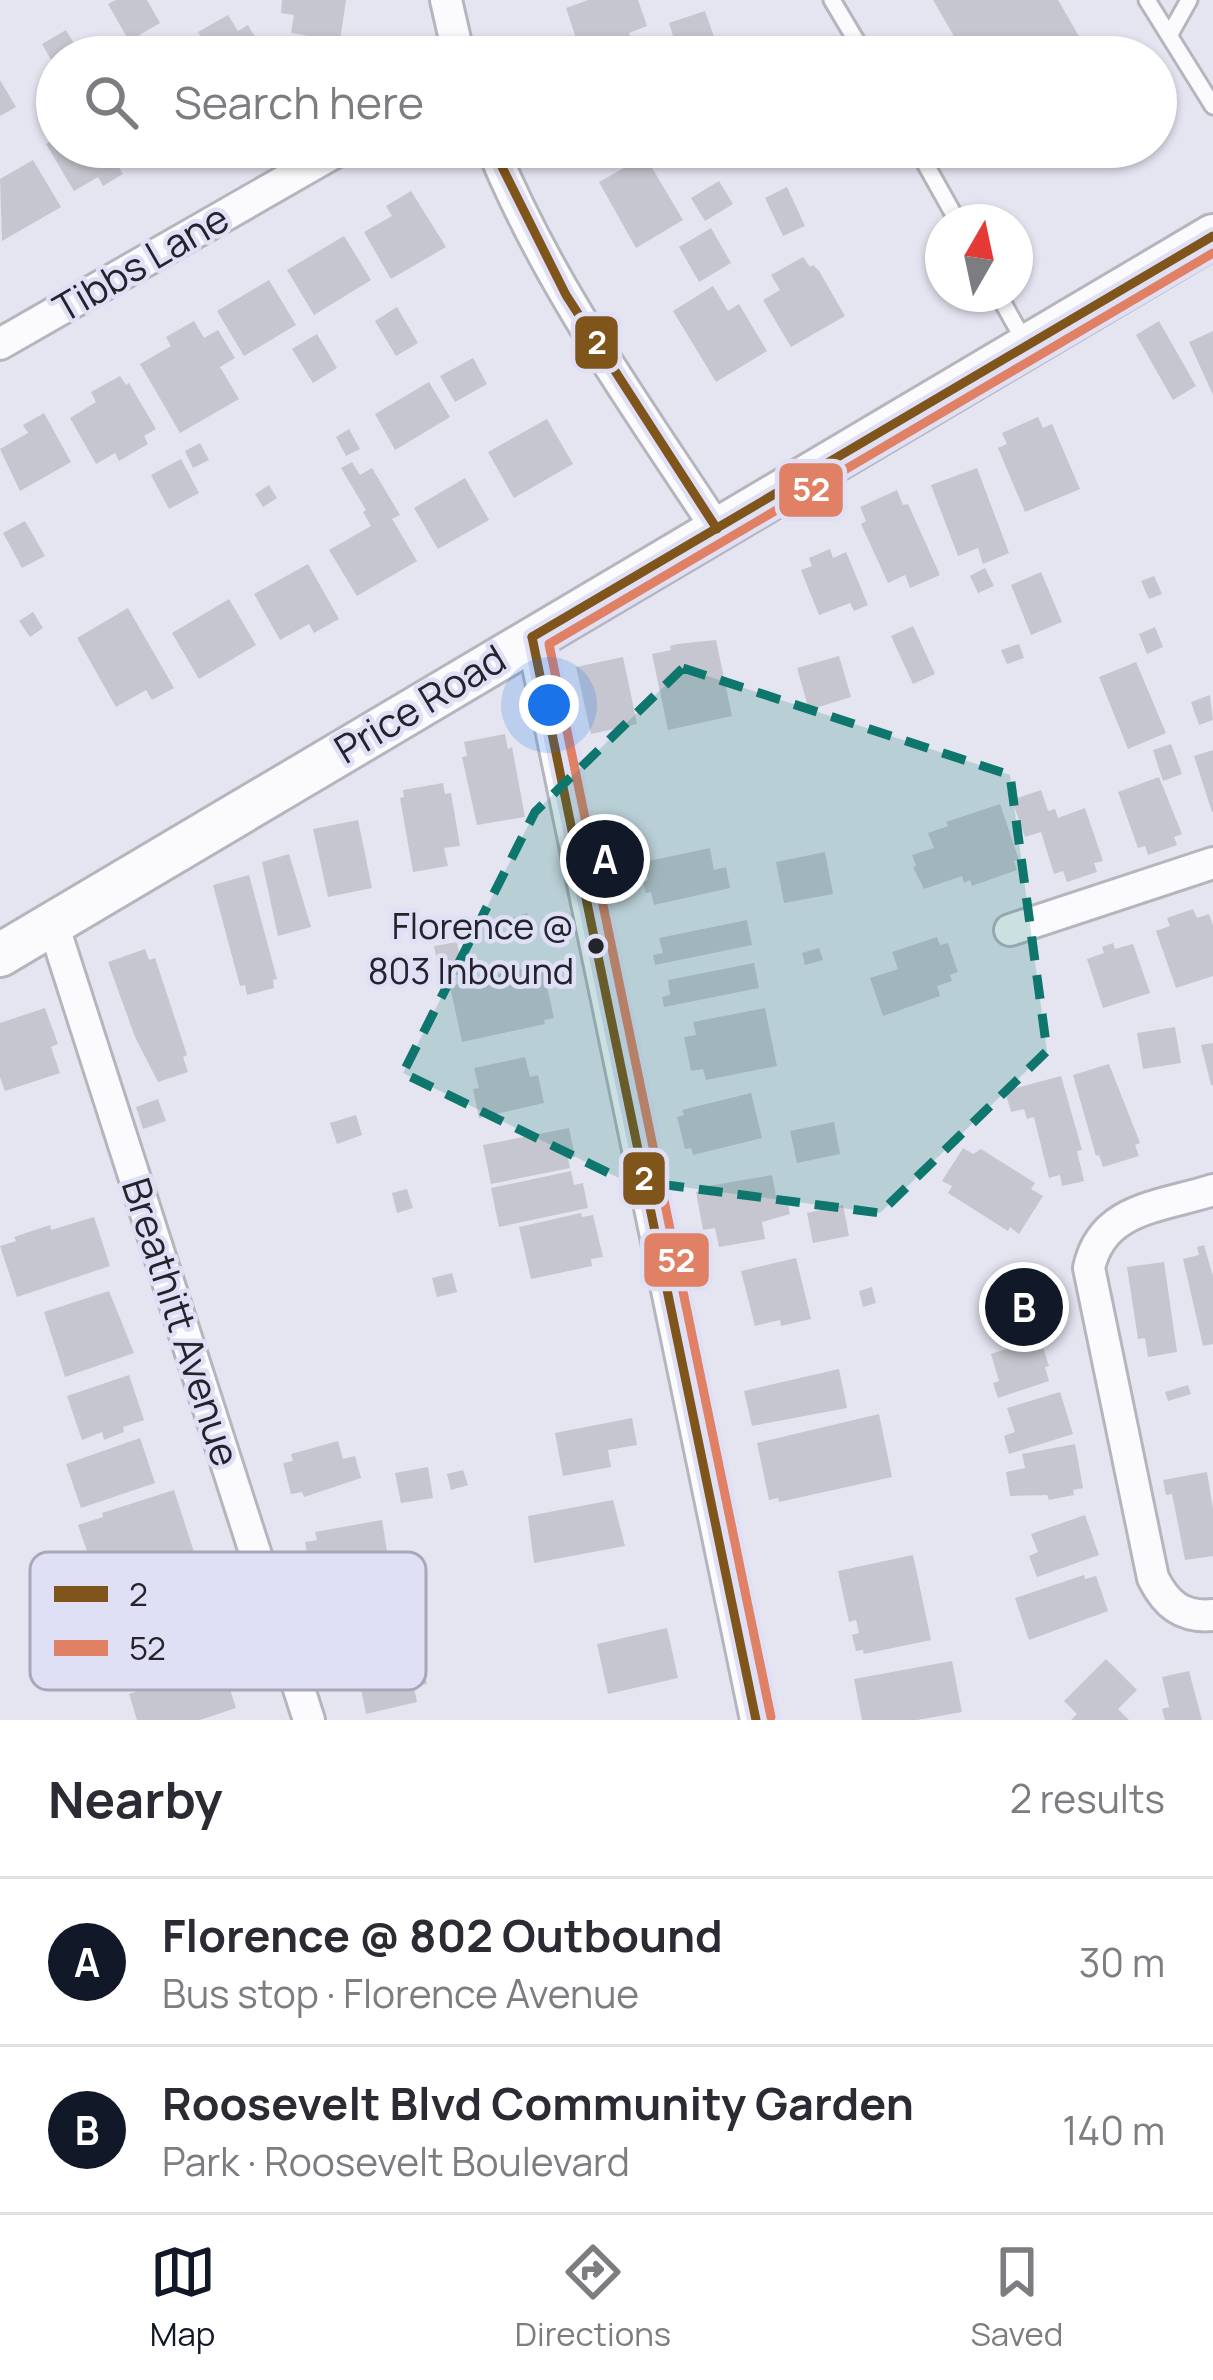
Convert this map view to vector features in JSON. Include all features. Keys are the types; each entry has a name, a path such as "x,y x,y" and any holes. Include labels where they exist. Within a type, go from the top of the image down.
{"street":[{"path":"446,0 454,36"},
{"name":"Tibbs Lane","path":"0,344 307,168"},
{"path":"501,168 616,376 717,529"},
{"name":"Price Road","path":"0,955 1213,236"},
{"path":"532,637 756,1720"},
{"path":"1010,930 1213,863"},
{"name":"Breathitt Avenue","path":"52,924 255,1552"},
{"path":"1213,1190 1127,1216 1106,1228 1094,1246 1089,1268 1153,1578 1165,1601 1181,1611 1213,1615"},
{"name":"Breathitt Avenue","path":"299,1690 309,1720"}],"lane":[{"path":"832,0 853,36"},
{"path":"1147,0 1170,34 1189,0"},
{"path":"1177,46 1213,106"},
{"path":"928,168 948,204"},
{"path":"1008,312 1027,346"}],"highlighted area":[{"path":"683,668 1010,775 1047,1051 880,1213 621,1179 403,1073 535,812"}],"building":[{"path":"147,0 160,23 138,36 126,36 108,4"},
{"path":"282,0 346,0 341,36 291,33 294,15 281,13"},
{"path":"588,0 638,0 647,26 630,36 575,36 566,8"},
{"path":"933,0 1058,0 1079,36 954,36"},
{"path":"705,11 714,36 673,36 669,23"},
{"path":"228,15 238,31 248,25 255,36 200,36 198,32"},
{"path":"0,80 16,107 0,116"},
{"path":"33,160 61,207 2,241 0,179"},
{"path":"60,168 119,168 123,174 103,186 98,177 74,191"},
{"path":"624,168 652,168 683,220 636,248 599,182"},
{"path":"719,181 733,204 705,221 691,198"},
{"path":"787,187 805,226 783,236 765,198"},
{"path":"411,191 446,247 391,279 364,232 392,216 386,206"},
{"path":"711,228 731,263 699,282 679,247"},
{"path":"344,236 371,280 314,315 287,270"},
{"path":"803,257 819,271 845,316 791,347 763,300 780,290 771,275"},
{"path":"269,280 296,325 244,356 217,311"},
{"path":"713,286 728,311 739,304 767,351 716,382 673,311"},
{"path":"397,307 418,343 396,356 375,321"},
{"path":"194,321 204,338 218,330 235,358 220,367 239,399 180,433 140,364 171,346 166,337"},
{"path":"1159,321 1196,386 1173,400 1136,335"},
{"path":"1213,331 1213,395 1189,342"},
{"path":"317,334 337,368 313,383 292,349"},
{"path":"473,358 487,384 455,402 440,376"},
{"path":"120,376 156,429 144,436 148,444 119,461 115,453 96,464 70,418 96,402 91,392"},
{"path":"429,382 450,417 395,450 375,414"},
{"path":"44,413 71,462 20,491 0,449 28,433 23,425"},
{"path":"1038,417 1043,428 1052,424 1080,489 1025,512 998,448 1007,444 1002,433"},
{"path":"547,419 573,464 514,498 488,452"},
{"path":"349,429 360,449 346,456 336,437"},
{"path":"200,443 209,460 193,468 185,451"},
{"path":"181,459 199,493 169,509 151,475"},
{"path":"352,462 360,475 372,468 400,515 392,519 417,561 357,596 329,550 371,526 341,468"},
{"path":"977,468 1009,553 983,564 978,548 958,556 931,485"},
{"path":"465,478 489,520 438,549 414,508"},
{"path":"269,485 277,498 263,507 255,494"},
{"path":"897,490 940,575 910,588 905,575 888,583 861,524 866,521 860,507"},
{"path":"25,521 45,556 22,568 3,533"},
{"path":"830,549 833,558 846,552 868,605 854,611 850,603 819,615 801,570 812,566 809,558"},
{"path":"308,564 339,619 314,633 309,624 280,640 254,594"},
{"path":"985,568 994,586 978,593 970,576"},
{"path":"1041,572 1062,622 1031,635 1011,585"},
{"path":"1154,576 1162,594 1149,599 1141,581"},
{"path":"229,599 256,645 199,679 172,633"},
{"path":"128,608 174,688 152,700 146,690 116,707 77,638"},
{"path":"33,612 43,628 30,637 19,621"},
{"path":"913,626 935,674 913,684 891,636"},
{"path":"1155,627 1163,647 1147,654 1139,634"},
{"path":"716,640 732,716 668,730 652,654 677,644"},
{"path":"1019,644 1024,658 1007,664 1001,650"},
{"path":"839,656 851,697 809,710 797,668"},
{"path":"623,657 637,724 591,734 576,667"},
{"path":"1136,662 1166,733 1128,749 1099,677"},
{"path":"1210,695 1213,720 1199,725 1191,702"},
{"path":"505,734 508,749 512,747 525,817 477,825 462,757 467,756 464,742"},
{"path":"1171,744 1182,774 1163,781 1153,750"},
{"path":"1213,750 1213,812 1212,812 1194,756"},
{"path":"1159,777 1182,834 1174,837 1177,845 1148,855 1145,846 1138,848 1118,792"},
{"path":"443,783 445,794 451,793 460,846 444,848 448,866 413,872 400,798 403,790"},
{"path":"1041,790 1048,811 1055,809 1058,818 1085,808 1103,861 1094,863 1097,872 1067,882 1063,871 1054,874 1041,832 1025,837 1012,800"},
{"path":"1000,804 1019,860 1014,861 1017,870 972,886 962,876 924,889 912,855 934,848 928,833"},
{"path":"358,820 372,888 328,897 313,829"},
{"path":"710,848 714,870 726,867 730,888 654,905 643,882 648,880 644,862"},
{"path":"825,852 833,894 784,903 776,862"},
{"path":"289,854 311,927 278,936 262,862"},
{"path":"249,875 277,979 274,988 247,995 245,985 240,986 213,885"},
{"path":"1193,909 1197,918 1209,914 1213,925 1213,976 1176,988 1156,931 1170,926 1167,918"},
{"path":"527,913 531,927 511,934 506,920"},
{"path":"747,920 752,945 655,965 653,955 663,953 659,938"},
{"path":"937,937 940,945 948,943 958,972 950,975 952,981 937,986 940,996 883,1016 870,978 898,969 892,952"},
{"path":"457,942 463,974 440,978 434,946"},
{"path":"1113,943 1115,949 1133,944 1150,993 1103,1008 1087,959 1104,953 1102,947"},
{"path":"819,948 823,960 805,965 802,953"},
{"path":"145,949 149,960 155,958 187,1055 183,1057 188,1072 158,1082 135,1037 108,962"},
{"path":"754,963 759,988 664,1007 662,997 670,995 668,980"},
{"path":"533,966 534,970 543,968 554,1018 462,1042 450,986"},
{"path":"45,1008 58,1044 51,1047 60,1073 5,1091 0,1077 0,1023"},
{"path":"765,1008 777,1066 706,1080 703,1069 691,1071 684,1037 696,1035 693,1022"},
{"path":"1175,1027 1181,1063 1143,1069 1137,1033"},
{"path":"1213,1043 1213,1085 1211,1085 1201,1045"},
{"path":"525,1057 530,1077 538,1075 544,1103 479,1118 474,1068"},
{"path":"1109,1064 1140,1143 1135,1145 1139,1156 1103,1167 1073,1075"},
{"path":"1061,1076 1082,1150 1077,1151 1084,1181 1062,1186 1060,1175 1049,1178 1034,1117 1027,1119 1024,1109 1011,1112 1005,1091"},
{"path":"751,1093 762,1138 693,1155 691,1148 685,1149 677,1117 684,1115 682,1110"},
{"path":"158,1099 166,1121 143,1129 136,1107"},
{"path":"356,1115 362,1135 337,1144 330,1123"},
{"path":"834,1122 840,1154 797,1163 790,1131"},
{"path":"569,1128 575,1157 568,1158 570,1168 491,1184 483,1145"},
{"path":"963,1148 973,1154 981,1149 1035,1183 1031,1189 1043,1196 1019,1234 948,1193 952,1186 942,1181"},
{"path":"571,1171 574,1185 583,1183 588,1208 499,1227 491,1188"},
{"path":"772,1175 777,1202 787,1200 790,1214 762,1222 765,1239 719,1247 715,1228 703,1230 696,1192"},
{"path":"407,1189 413,1208 397,1213 392,1193"},
{"path":"843,1205 849,1236 813,1243 807,1213"},
{"path":"581,1213 582,1217 593,1215 603,1257 591,1259 592,1266 531,1279 519,1227"},
{"path":"94,1217 110,1266 17,1297 0,1246 50,1225 51,1230"},
{"path":"1204,1245 1213,1276 1213,1344 1203,1346 1183,1259 1199,1255 1197,1247"},
{"path":"796,1258 811,1319 755,1326 741,1271"},
{"path":"1164,1262 1177,1352 1148,1357 1145,1338 1138,1339 1127,1267"},
{"path":"452,1273 457,1292 437,1297 432,1278"},
{"path":"872,1287 876,1303 863,1307 859,1291"},
{"path":"109,1291 134,1353 65,1377 44,1312"},
{"path":"1040,1338 1049,1381 998,1398 993,1383 999,1381 991,1354"},
{"path":"839,1369 847,1408 752,1426 744,1391"},
{"path":"129,1375 144,1420 104,1440 102,1432 82,1440 67,1396"},
{"path":"1188,1385 1191,1394 1168,1401 1165,1392"},
{"path":"1060,1392 1073,1434 1009,1454 1004,1436 1015,1432 1007,1408"},
{"path":"879,1414 892,1477 779,1502 778,1498 769,1500 757,1443"},
{"path":"632,1418 637,1445 608,1450 611,1467 563,1476 555,1433"},
{"path":"140,1438 155,1483 81,1508 66,1464"},
{"path":"338,1441 343,1459 355,1456 361,1478 304,1497 302,1492 291,1494 283,1463 293,1461 291,1454"},
{"path":"1075,1444 1083,1488 1073,1490 1074,1495 1049,1500 1047,1495 1010,1496 1006,1472 1025,1468 1022,1454"},
{"path":"428,1467 433,1498 401,1503 395,1473"},
{"path":"463,1470 468,1485 451,1490 447,1474"},
{"path":"1207,1472 1213,1556 1185,1560 1172,1494 1166,1495 1163,1480"},
{"path":"174,1490 194,1552 87,1552 78,1525 103,1517 102,1513"},
{"path":"613,1500 625,1546 534,1563 528,1516"},
{"path":"1085,1515 1099,1555 1037,1577 1029,1556 1038,1552 1031,1534"},
{"path":"382,1520 387,1552 307,1552 305,1542 317,1540 315,1532"},
{"path":"913,1555 931,1640 864,1654 856,1651 852,1635 859,1633 856,1620 849,1622 838,1571"},
{"path":"1084,1575 1085,1579 1096,1576 1108,1611 1029,1640 1015,1598"},
{"path":"667,1628 678,1678 608,1694 597,1644"},
{"path":"1106,1659 1137,1690 1118,1709 1129,1720 1071,1720 1077,1714 1064,1701"},
{"path":"952,1661 962,1712 917,1720 862,1720 854,1679"},
{"path":"1189,1671 1202,1720 1165,1720 1162,1709 1169,1707 1162,1677"},
{"path":"230,1690 236,1708 200,1720 137,1720 129,1694"},
{"path":"361,1690 415,1690 417,1702 366,1714"}],"transit line":[{"name":"2","path":"502,168 566,295 717,529"},
{"name":"2","path":"532,637 1213,236"},
{"name":"52","path":"771,1717 549,644 1213,253"},
{"name":"2","path":"532,637 756,1720"}],"place":[{"name":"Florence @ 802 Outbound","path":"605,859"},
{"name":"Florence @ 803 Inbound","path":"596,946"},
{"name":"Roosevelt Blvd Community Garden","path":"1024,1307"}]}
